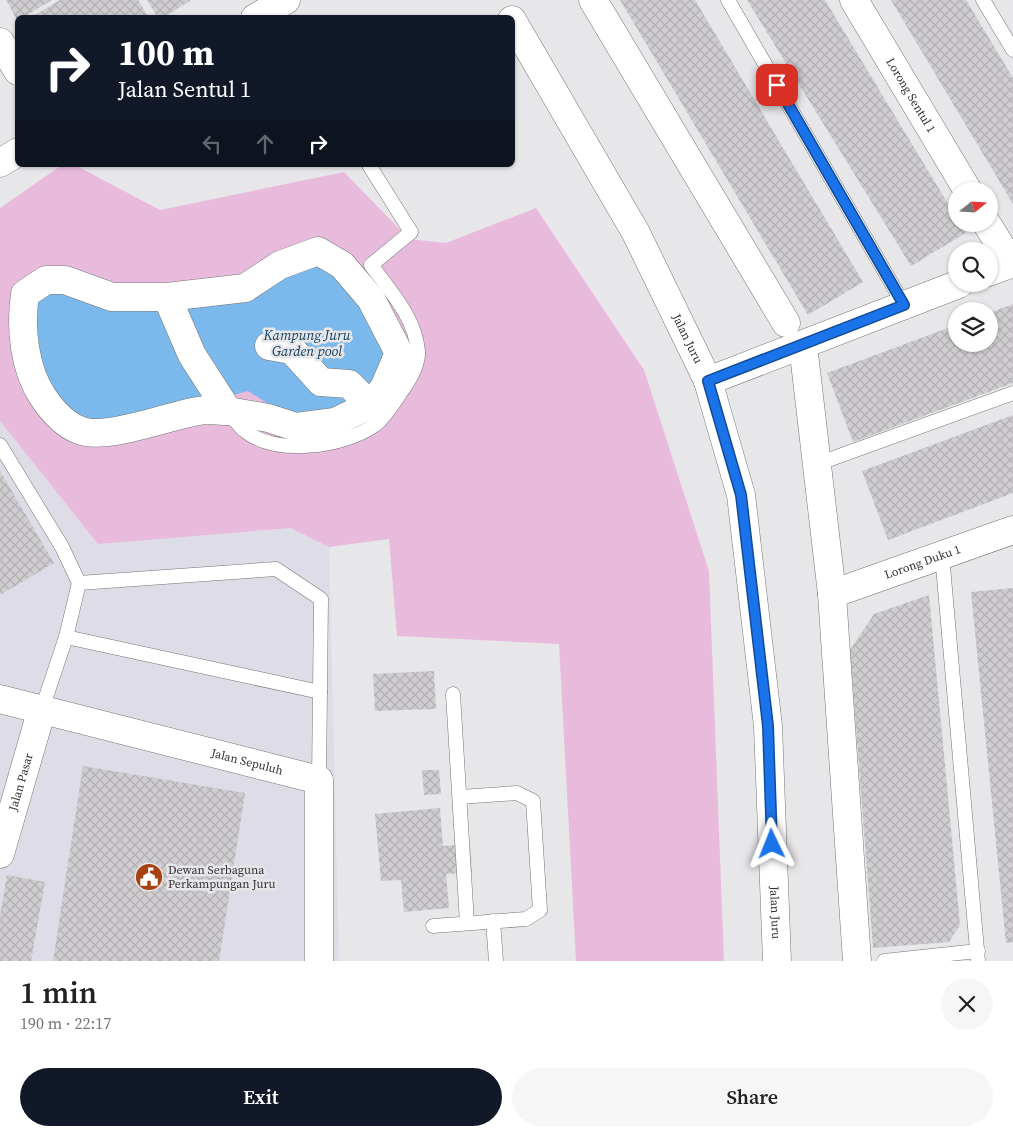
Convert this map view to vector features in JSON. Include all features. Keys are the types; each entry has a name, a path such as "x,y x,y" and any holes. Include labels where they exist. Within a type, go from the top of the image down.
{"street":[{"name":"Jalan Juru","path":"501,0 510,15"},
{"path":"594,0 786,323"},
{"name":"Lorong Sentul 1","path":"854,0 963,182"},
{"name":"Jalan Juru","path":"515,24 636,233 708,381 741,495 768,726 776,961"},
{"path":"0,42 15,66"},
{"path":"0,162 15,154"},
{"path":"990,232 1004,266"},
{"path":"318,251 342,265 372,299 399,353 384,388 370,405 335,422 296,427 268,418 228,411 205,410 110,432 79,431 52,411 35,385 25,342 23,311 25,294 46,280 65,280 112,297 167,297 245,288 280,265 318,251"},
{"path":"708,381 948,288"},
{"path":"167,297 192,355 228,411"},
{"path":"803,345 832,594 857,961"},
{"path":"270,346 292,350 322,382 349,384 370,405"},
{"name":"Lorong Duku 1","path":"832,594 1013,530"},
{"name":"Jalan Sepuluh","path":"0,699 319,780"},
{"name":"Jalan Pasar","path":"0,854 42,709"},
{"path":"319,780 319,961"}],"lane":[{"path":"728,0 904,305"},
{"path":"983,0 1013,50"},
{"path":"228,411 245,431 267,443 293,447 326,443 351,437 376,424 412,376 418,352 409,318 371,265 411,232 370,167"},
{"path":"817,464 1013,393"},
{"path":"0,445 62,547 79,583 66,637 42,709"},
{"path":"884,961 978,956 942,555"},
{"path":"79,583 276,569 321,599 319,780"},
{"path":"66,637 320,692"},
{"path":"453,694 467,923"},
{"path":"433,926 526,919 540,910 533,800 517,793 460,797"},
{"path":"494,921 496,961"}],"shaded area":[{"path":"59,167 79,167 160,210 344,172 409,239 446,243 536,208 644,370 709,571 724,961 576,961 559,644 397,636 389,539 329,547 291,528 98,544 0,421 0,208"},
{"path":"0,421 98,544 292,528 329,547 339,961 0,961"}],"water":[{"name":"Kampung Juru Garden pool","path":"316,258 344,275 394,352 370,398 317,416 290,418 248,391 109,427 78,424 37,378 33,304 49,292 66,288 98,307 120,310"}],"building":[{"path":"6,0 52,0 27,15 15,16"},
{"path":"60,0 138,0 147,15 35,15"},
{"path":"147,0 191,0 168,15 156,15"},
{"path":"620,0 695,0 863,282 808,315"},
{"path":"747,0 825,0 948,204 948,232 966,233 948,242 948,244 911,266"},
{"path":"891,0 966,0 1013,78 1013,204"},
{"path":"1013,304 1013,383 853,442 827,373 948,328 948,352 998,352 998,310"},
{"path":"1013,415 1013,493 888,540 862,471"},
{"path":"0,471 54,563 0,595"},
{"path":"1013,588 1013,942 1006,943 971,592"},
{"path":"929,595 960,925 949,942 873,948 850,650 874,614"},
{"path":"434,671 436,709 375,711 373,674"},
{"name":"Dewan Serbaguna Perkampungan Juru","path":"83,766 245,793 219,961 53,961"},
{"path":"422,770 439,770 441,794 424,795"},
{"path":"440,808 443,846 470,844 472,872 446,874 449,908 404,912 401,880 381,881 375,814"},
{"path":"7,875 45,882 31,961 0,961 0,916"}],"place":[{"name":"Dewan Serbaguna Perkampungan Juru","path":"149,877"}],"route":[{"path":"772,844 768,726 741,495 708,381 904,305 777,85"}]}
